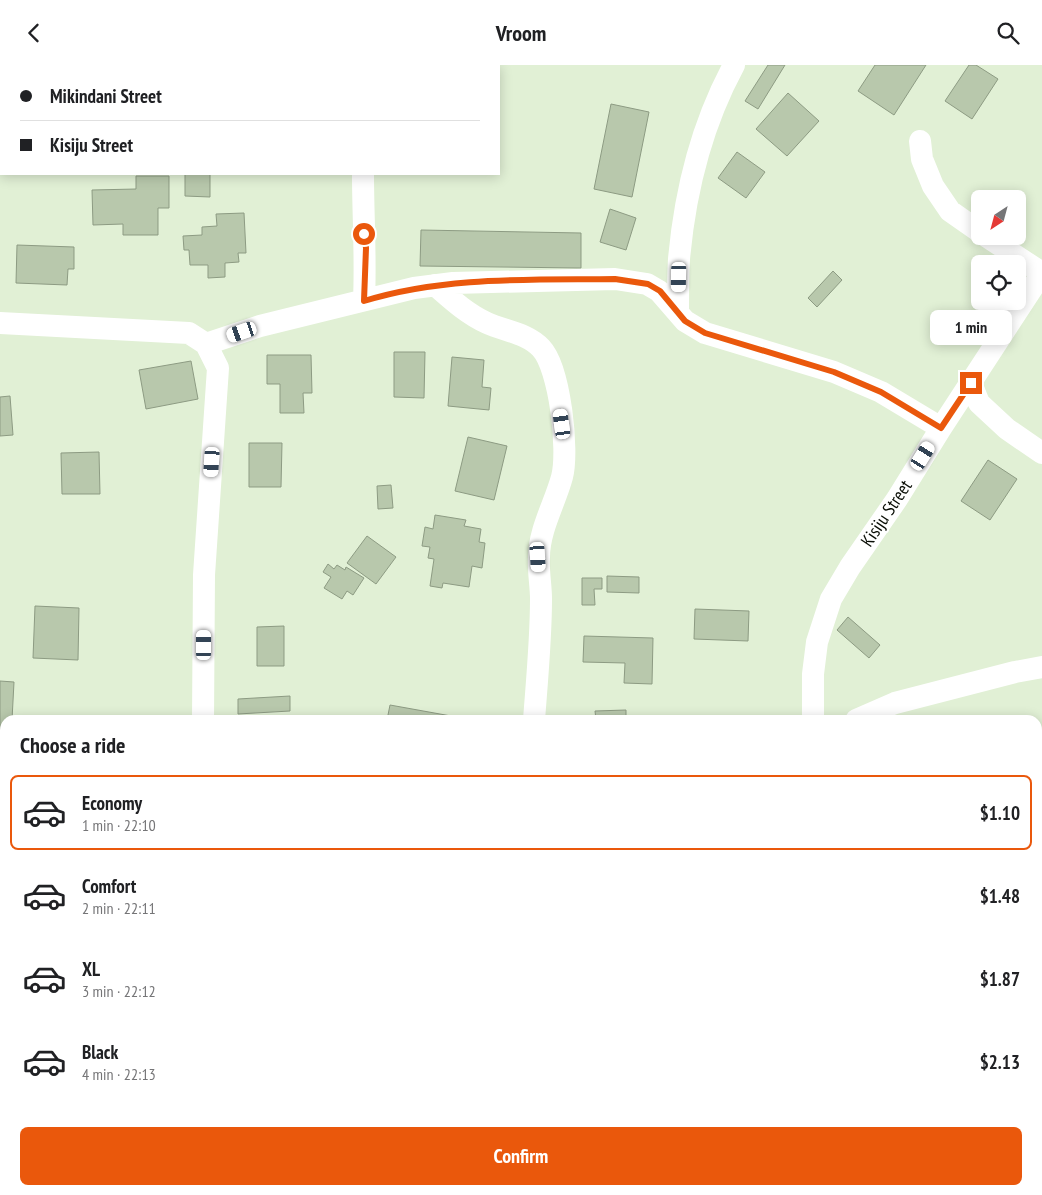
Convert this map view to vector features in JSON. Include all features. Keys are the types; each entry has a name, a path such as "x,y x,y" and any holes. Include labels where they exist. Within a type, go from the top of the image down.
{"street":[{"path":"678,312 679,259 688,195 702,141 721,89 734,65"},
{"path":"920,141 922,159 933,186 950,211 971,226"},
{"path":"363,175 363,221 366,248 364,301"},
{"path":"1000,245 1042,273"},
{"name":"Kisiju Street","path":"813,715 813,674 817,642 831,599 1042,273"},
{"path":"206,344 260,326 414,288 453,283 622,280 648,284 660,291 685,321 693,327 716,337 834,372 881,392 941,428"},
{"path":"434,285 468,313 487,323 524,336 542,349 550,364 557,389 566,457 562,476 541,540 538,557 541,597 534,715"},
{"path":"0,323 189,333 206,344 218,368 204,575 203,715"},
{"path":"971,383 979,403 1007,429 1042,453"},
{"path":"867,715 895,703 1014,672 1042,667"}],"building":[{"path":"768,65 785,65 758,109 745,101"},
{"path":"875,65 926,65 894,115 858,91"},
{"path":"969,65 976,65 998,79 972,119 945,101"},
{"path":"788,93 819,121 787,156 756,129"},
{"path":"611,104 649,112 632,197 594,189"},
{"path":"737,152 765,172 746,198 718,178"},
{"path":"185,175 210,175 210,197 185,196"},
{"path":"136,176 169,176 169,208 158,208 158,235 123,235 123,224 93,225 92,190 136,189"},
{"path":"610,209 636,218 626,250 600,242"},
{"path":"244,213 246,253 238,253 239,262 225,263 225,277 208,278 208,265 190,265 189,250 184,250 183,236 202,235 202,227 217,226 216,214"},
{"path":"421,230 581,233 581,268 420,266"},
{"path":"17,245 74,247 74,269 68,269 67,285 16,283"},
{"path":"833,271 842,280 817,307 808,298"},
{"path":"394,352 425,352 424,398 394,397"},
{"path":"267,355 311,355 312,393 303,393 304,413 280,413 280,384 267,384"},
{"path":"452,357 484,360 482,387 491,388 489,410 448,406"},
{"path":"191,361 198,399 146,409 139,370"},
{"path":"10,396 13,435 0,436 0,397"},
{"path":"468,437 507,446 494,500 455,491"},
{"path":"249,443 282,443 281,487 249,487"},
{"path":"99,452 100,494 62,494 61,453"},
{"path":"988,460 1017,479 990,520 961,501"},
{"path":"391,485 393,508 378,509 377,486"},
{"path":"435,515 466,520 464,526 481,529 479,542 485,543 482,568 472,566 469,587 443,583 442,588 430,586 434,559 428,558 430,547 422,546 425,527 433,529"},
{"path":"367,536 396,557 376,584 347,563"},
{"path":"328,564 334,569 337,565 345,570 346,567 364,578 353,595 347,591 342,599 324,588 331,577 323,572"},
{"path":"607,576 639,577 639,593 607,592"},
{"path":"582,578 602,578 602,589 594,589 595,605 582,605"},
{"path":"35,606 79,608 78,660 33,658"},
{"path":"695,609 749,611 748,641 694,639"},
{"path":"848,617 880,645 869,658 837,630"},
{"path":"284,626 284,666 257,666 257,627"},
{"path":"584,636 653,638 652,684 624,683 625,663 583,662"},
{"path":"0,681 14,682 12,715 0,715"},
{"path":"290,696 290,711 238,714 238,699"},
{"path":"390,705 445,715 388,715"},
{"path":"626,710 626,715 595,715 595,711"}],"route":[{"path":"364,234 366,248 364,301 414,288 453,283 615,279 648,284 660,291 685,321 705,333 834,372 881,392 941,428 971,383"}]}
